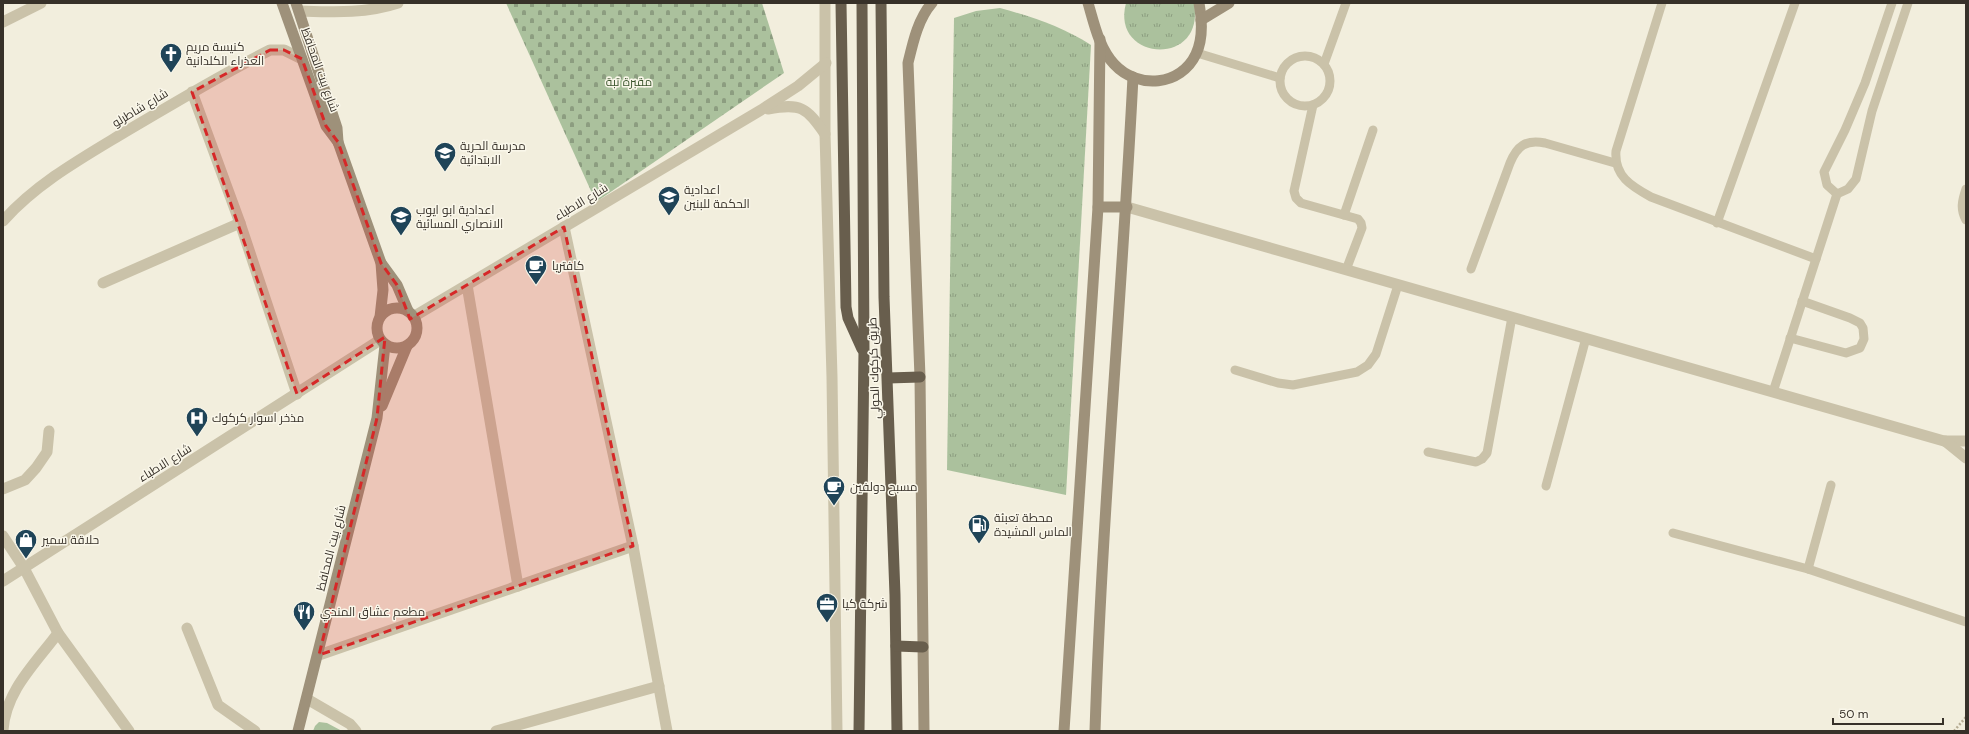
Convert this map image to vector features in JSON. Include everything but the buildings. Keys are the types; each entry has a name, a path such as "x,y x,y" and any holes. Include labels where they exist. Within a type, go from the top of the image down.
{"highway":[{"path":"841,3 846,307 848,318 864,351"},
{"name":"طريق كركوك الحولي","path":"860,731 864,351 862,3"},
{"name":"طريق كركوك الحولي","path":"881,3 884,297 888,378 896,646 896,731"},
{"path":"888,378 920,377"},
{"path":"896,646 923,647"}],"main road":[{"name":"شارع بيت المحافظ","path":"282,3 326,126 338,142"},
{"path":"924,731 920,377 908,63 915,36 926,10 932,3"},
{"path":"1088,3 1100,39 1108,57 1121,71 1133,77 1148,81 1169,79 1186,69 1197,53 1200,44 1201,20 1199,3"},
{"path":"1201,20 1229,3"},
{"name":"شارع بيت المحافظ","path":"297,7 337,128 338,142 381,263 383,290 380,317 377,324 377,333 382,342 377,418"},
{"path":"1064,731 1098,206 1100,39"},
{"path":"1094,731 1098,635 1127,207 1133,77"},
{"path":"1098,206 1127,207"},
{"name":"شارع بيت المحافظ","path":"298,731 319,655 377,418 407,346 413,340 416,332 416,324 397,285 381,263"},
{"path":"380,317 386,311 393,308 401,308 411,314"},
{"path":"382,342 392,348 407,346"}],"street":[{"path":"3,22 22,7 41,3"},
{"path":"297,7 343,12 366,11 398,3"},
{"path":"826,3 825,134 832,377 837,731"},
{"name":"شارع شاطرلو","path":"3,221 18,205 72,164 192,92 270,50 284,50 302,60"},
{"name":"شارع الاطباء","path":"411,314 467,284 761,110 798,86 826,63"},
{"path":"192,92 240,223 298,394"},
{"name":"شارع الاطباء","path":"761,110 787,105 796,106 810,114 825,134"},
{"path":"1127,207 1944,440 1966,442"},
{"path":"103,283 240,223"},
{"path":"564,227 633,546 668,731"},
{"path":"467,284 518,586"},
{"name":"شارع الاطباء","path":"3,581 382,342"},
{"path":"3,489 26,480 36,468 47,452 49,431"},
{"path":"1944,440 1966,458"},
{"path":"3,536 24,568 58,633 129,731"},
{"path":"319,655 633,546"},
{"path":"187,628 218,705 255,731"},
{"path":"3,730 8,705 14,690 58,633"},
{"path":"496,731 659,686"},
{"path":"307,699 350,724 356,731"}],"lane":[{"path":"1324,64 1346,3"},
{"path":"1662,3 1619,136 1615,163 1620,173 1634,188 1652,197 1717,223 1816,259"},
{"path":"1717,223 1795,3"},
{"path":"1837,194 1827,186 1824,172 1856,107 1892,3"},
{"path":"1773,392 1837,194 1848,189 1856,180 1872,111 1908,3"},
{"path":"1197,53 1280,78"},
{"path":"1298,57 1312,57 1324,64 1330,77 1330,84 1325,98 1313,105 1299,106 1287,98 1282,92 1280,78 1286,65 1298,57"},
{"path":"1313,105 1294,183 1296,198 1301,203 1358,219 1361,223 1362,228 1346,270"},
{"path":"1344,215 1373,130"},
{"path":"1471,269 1514,152 1522,144 1533,141 1545,143 1615,163"},
{"path":"1966,189 1962,201 1962,210 1966,220"},
{"path":"1235,370 1278,384 1293,385 1357,372 1368,365 1376,354 1398,285"},
{"path":"1790,338 1846,353 1860,348 1864,339 1863,328 1855,320 1802,301"},
{"path":"1428,452 1476,462 1482,459 1487,453 1512,317"},
{"path":"1546,486 1586,338"},
{"path":"1808,569 1831,485"},
{"path":"1673,533 1808,569 1966,622"}],"path":[{"path":"1954,731 1966,717"}],"highlighted area":[{"path":"270,50 284,50 302,59 326,126 338,142 381,263 397,285 410,319 564,227 633,546 319,655 377,418 385,337 297,394 192,92"}],"green space":[{"name":"مقبرة تبة","path":"506,3 762,3 784,73 596,202"},
{"path":"1126,3 1194,3 1194,24 1186,39 1174,47 1158,50 1144,46 1132,37 1125,23"},
{"path":"1000,8 1047,23 1070,33 1091,45 1066,495 947,470 954,18 976,11"},
{"path":"319,722 327,723 342,731 313,731"}],"place":[{"name":"كنيسة مريم العذراء الكلدانية","path":"171,74"},
{"name":"مدرسة الحرية الابتدائية","path":"445,172"},
{"name":"اعدادية الحكمة للبنين","path":"669,216"},
{"name":"اعدادية ابو ايوب الانصاري المسائية","path":"401,236"},
{"name":"کافتریا","path":"536,286"},
{"name":"مذخر اسوار كركوك","path":"197,438"},
{"name":"مسبح دولفين","path":"834,506"},
{"name":"محطة تعبئة الماس المشيدة","path":"979,544"},
{"name":"حلاقة سمير","path":"26,560"},
{"name":"شركة كيا","path":"827,624"},
{"name":"مطعم عشاق المندي","path":"304,632"}]}
